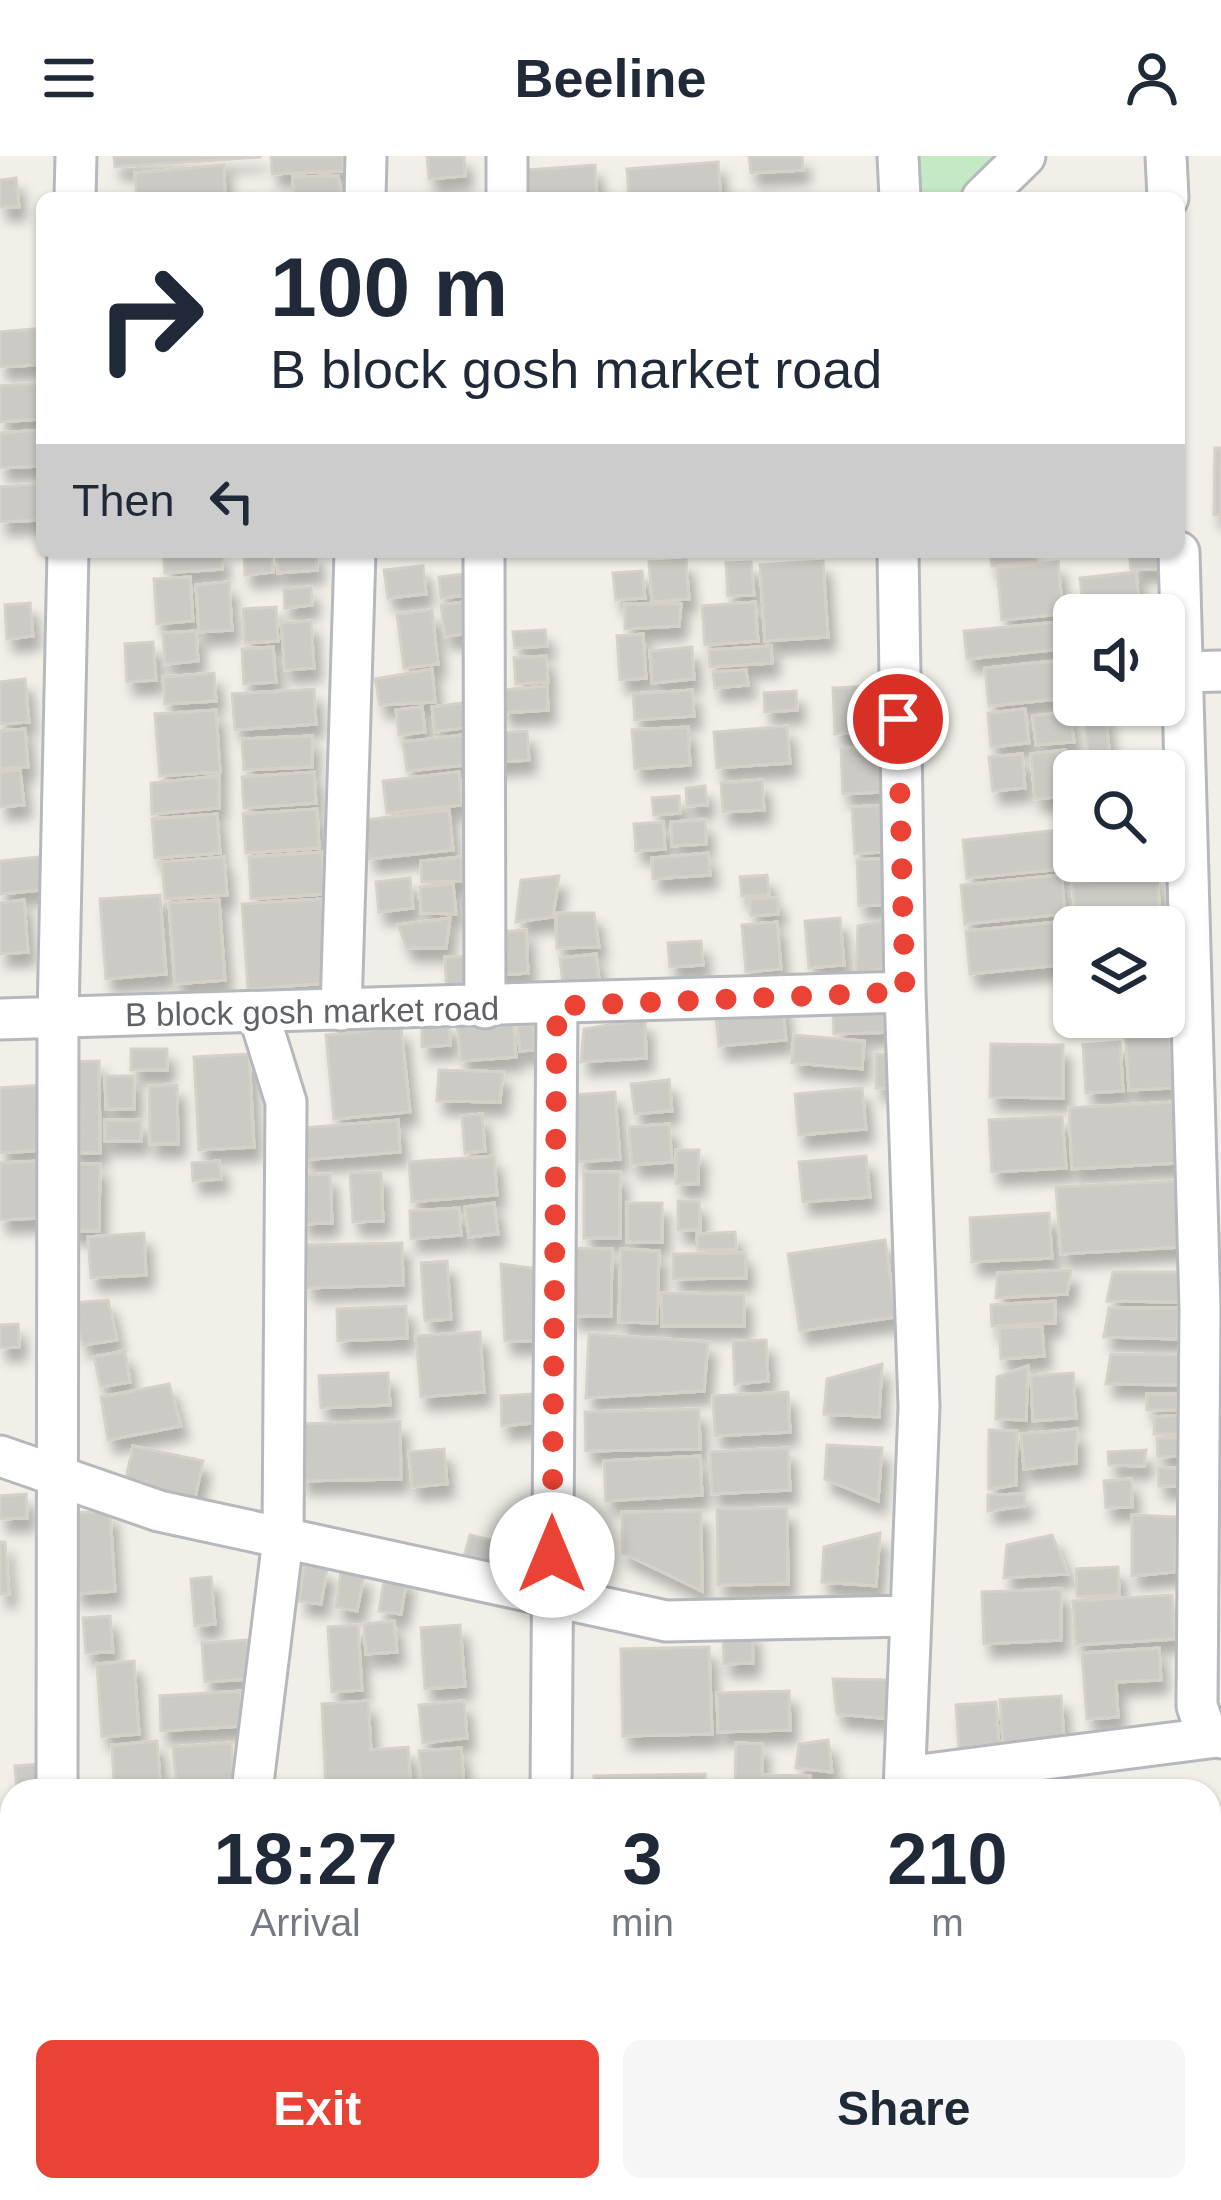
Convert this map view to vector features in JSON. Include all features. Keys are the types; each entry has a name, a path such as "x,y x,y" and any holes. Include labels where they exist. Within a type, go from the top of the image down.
{"street":[{"path":"75,192 76,156"},
{"path":"365,192 367,156"},
{"path":"507,156 507,192"},
{"path":"898,156 901,192"},
{"path":"988,192 1025,156"},
{"path":"1166,156 1168,192"},
{"path":"57,1779 58,1017 68,558"},
{"path":"341,1010 355,558"},
{"path":"484,558 485,1008"},
{"path":"898,558 905,992 919,1407 905,1779"},
{"path":"1180,558 1202,672 1209,1149 1197,1706 1206,1732 1219,1737"},
{"name":"B block gosh market road","path":"0,1018 557,1006 905,992"},
{"path":"551,1779 557,1006"},
{"path":"254,1779 283,1539 286,1102 258,1012"},
{"path":"0,1456 159,1511 666,1622 911,1616"},
{"path":"938,1779 1219,1737"}],"green space":[{"path":"910,156 1016,156 976,192 912,192"}],"building":[{"path":"114,156 260,156 260,157 115,167"},
{"path":"271,156 343,156 344,171 272,174"},
{"path":"427,156 464,156 465,176 429,179"},
{"path":"749,156 802,156 803,170 751,173"},
{"path":"718,162 720,192 629,192 627,169"},
{"path":"224,165 225,192 137,192 135,173"},
{"path":"595,165 597,192 516,192 514,171"},
{"path":"338,176 342,192 294,192 293,177"},
{"path":"16,178 19,207 0,207 0,180"},
{"path":"35,329 35,365 0,367 0,332"},
{"path":"36,383 36,419 0,422 0,386"},
{"path":"36,430 36,466 0,468 0,433"},
{"path":"1215,448 1221,448 1221,515 1214,515"},
{"path":"36,484 36,520 0,522 0,487"},
{"path":"164,558 222,558 222,569 165,573"},
{"path":"244,558 271,558 273,572 245,575"},
{"path":"277,558 316,558 317,570 278,573"},
{"path":"991,558 1036,558 1036,561 992,566"},
{"path":"1130,558 1176,558 1175,569 1131,569"},
{"path":"686,560 689,599 652,602 649,562"},
{"path":"823,561 828,637 765,641 760,565"},
{"path":"751,562 754,595 728,596 726,563"},
{"path":"1058,562 1061,594 1053,594 1053,615 1002,620 997,568"},
{"path":"423,566 426,594 388,598 384,570"},
{"path":"642,571 645,598 616,600 613,573"},
{"path":"1136,572 1138,594 1082,594 1080,578"},
{"path":"466,574 468,595 441,598 439,577"},
{"path":"190,577 193,621 157,624 154,579"},
{"path":"229,582 232,630 199,632 196,585"},
{"path":"311,587 312,605 285,608 284,589"},
{"path":"464,602 467,634 445,636 441,605"},
{"path":"755,602 758,641 705,645 702,606"},
{"path":"30,603 33,636 7,639 5,605"},
{"path":"625,604 681,604 679,626 625,629"},
{"path":"276,607 278,641 245,643 243,609"},
{"path":"432,610 438,664 404,668 397,614"},
{"path":"311,621 314,668 285,670 281,623"},
{"path":"1053,623 1053,650 967,659 964,631"},
{"path":"545,630 547,646 515,648 513,632"},
{"path":"196,631 198,661 165,664 163,633"},
{"path":"643,634 646,678 620,680 617,636"},
{"path":"153,642 156,680 127,682 125,644"},
{"path":"771,646 772,663 710,667 709,650"},
{"path":"273,647 276,682 244,684 242,649"},
{"path":"692,647 694,679 652,683 650,651"},
{"path":"546,656 548,682 516,684 514,658"},
{"path":"1053,661 1053,700 989,706 985,668"},
{"path":"432,669 435,702 380,705 375,679"},
{"path":"746,670 748,685 715,688 713,672"},
{"path":"214,673 216,701 165,704 163,677"},
{"path":"25,679 29,722 0,724 0,682"},
{"path":"547,686 548,710 503,713 501,690"},
{"path":"872,686 874,732 835,734 833,688"},
{"path":"314,689 316,724 235,730 232,694"},
{"path":"692,690 694,716 635,720 633,694"},
{"path":"796,691 797,710 765,712 764,693"},
{"path":"462,703 465,728 435,731 432,707"},
{"path":"422,707 425,732 399,735 396,710"},
{"path":"1025,709 1029,743 991,747 988,713"},
{"path":"216,710 220,772 160,776 155,714"},
{"path":"1053,714 1053,726 1072,726 1074,742 1036,745 1033,716"},
{"path":"787,726 790,763 717,768 714,732"},
{"path":"1085,726 1107,726 1109,750 1088,750"},
{"path":"688,727 690,765 635,769 632,730"},
{"path":"25,729 28,767 0,769 0,731"},
{"path":"527,731 529,760 488,763 485,734"},
{"path":"463,735 467,765 407,771 403,742"},
{"path":"312,736 312,767 244,770 242,739"},
{"path":"880,746 883,792 843,794 841,749"},
{"path":"1053,751 1053,797 1035,799 1031,754"},
{"path":"1022,754 1025,788 993,791 989,757"},
{"path":"20,770 24,805 0,807 0,772"},
{"path":"314,772 316,803 244,808 242,777"},
{"path":"459,772 462,805 387,813 383,781"},
{"path":"219,776 219,808 152,814 151,783"},
{"path":"762,780 764,810 723,812 721,783"},
{"path":"705,786 707,805 687,806 686,788"},
{"path":"679,796 680,813 654,815 652,798"},
{"path":"892,805 894,851 855,854 852,807"},
{"path":"317,809 319,848 246,853 243,814"},
{"path":"449,810 453,850 369,859 364,820"},
{"path":"217,814 220,853 155,858 152,819"},
{"path":"705,820 706,844 672,846 671,822"},
{"path":"663,822 665,849 636,851 634,824"},
{"path":"1053,831 1053,870 967,878 963,840"},
{"path":"322,852 325,894 251,899 249,857"},
{"path":"708,853 710,875 653,879 652,858"},
{"path":"40,857 43,890 0,894 0,861"},
{"path":"224,857 227,895 165,899 162,862"},
{"path":"462,857 462,881 422,882 421,861"},
{"path":"896,858 899,904 859,906 857,860"},
{"path":"767,875 769,895 742,896 740,877"},
{"path":"559,876 553,917 516,922 521,880"},
{"path":"1053,876 1053,882 1062,882 1064,906 1053,906 1053,915 965,924 961,885"},
{"path":"410,878 413,908 379,912 376,882"},
{"path":"1158,882 1159,906 1074,906 1072,883"},
{"path":"453,884 456,914 421,913 420,887"},
{"path":"160,895 166,974 106,979 100,899"},
{"path":"777,898 778,914 751,916 750,899"},
{"path":"322,899 328,983 248,989 242,904"},
{"path":"24,900 28,952 0,954 0,903"},
{"path":"219,900 225,980 175,984 169,903"},
{"path":"556,913 594,913 599,947 557,948"},
{"path":"450,918 446,948 407,948 398,925"},
{"path":"840,918 844,965 809,968 805,921"},
{"path":"892,919 893,966 856,974 858,926"},
{"path":"777,922 781,969 746,972 742,925"},
{"path":"1053,922 1053,966 970,974 966,931"},
{"path":"526,930 528,973 487,976 484,933"},
{"path":"701,941 703,965 670,967 668,943"},
{"path":"596,954 600,988 563,984 560,958"},
{"path":"473,956 475,996 447,998 445,957"},
{"path":"782,1000 786,1040 719,1046 715,1006"},
{"path":"896,1000 897,1032 834,1034 833,1001"},
{"path":"513,1019 516,1057 461,1061 457,1023"},
{"path":"645,1019 646,1058 581,1062 584,1029"},
{"path":"422,1021 449,1022 450,1045 422,1047"},
{"path":"533,1025 535,1050 520,1051 517,1026"},
{"path":"401,1027 410,1112 334,1119 326,1035"},
{"path":"794,1035 864,1041 862,1069 792,1063"},
{"path":"1126,1038 1170,1038 1173,1088 1129,1090"},
{"path":"1120,1042 1123,1091 1086,1093 1083,1045"},
{"path":"991,1044 1063,1045 1063,1098 990,1097"},
{"path":"131,1049 167,1049 167,1070 131,1070"},
{"path":"249,1054 254,1147 199,1150 194,1057"},
{"path":"876,1054 899,1055 899,1088 876,1088"},
{"path":"99,1061 100,1153 69,1153 68,1062"},
{"path":"439,1070 503,1072 500,1102 437,1101"},
{"path":"105,1076 134,1076 134,1109 106,1109"},
{"path":"669,1080 672,1111 635,1114 631,1084"},
{"path":"43,1085 47,1150 0,1153 0,1088"},
{"path":"177,1085 178,1144 150,1144 149,1086"},
{"path":"862,1088 866,1129 799,1135 795,1094"},
{"path":"615,1092 620,1159 579,1162 575,1095"},
{"path":"1174,1102 1178,1163 1072,1169 1069,1108"},
{"path":"482,1114 485,1151 465,1153 462,1116"},
{"path":"1062,1116 1066,1168 992,1172 989,1120"},
{"path":"105,1120 141,1120 141,1141 105,1141"},
{"path":"398,1120 400,1152 304,1160 301,1128"},
{"path":"669,1124 672,1162 632,1165 629,1127"},
{"path":"676,1150 699,1150 698,1184 676,1184"},
{"path":"494,1156 497,1195 412,1202 409,1162"},
{"path":"866,1156 870,1197 803,1202 799,1162"},
{"path":"39,1161 41,1218 0,1220 0,1163"},
{"path":"219,1161 221,1179 193,1181 192,1163"},
{"path":"69,1164 100,1164 99,1231 68,1231"},
{"path":"381,1172 383,1221 353,1222 350,1173"},
{"path":"584,1172 620,1172 620,1238 584,1238"},
{"path":"330,1174 332,1223 302,1224 300,1175"},
{"path":"1178,1181 1182,1247 1061,1254 1056,1187"},
{"path":"678,1201 699,1201 700,1230 678,1230"},
{"path":"494,1203 498,1234 469,1237 465,1207"},
{"path":"627,1203 662,1203 662,1242 627,1242"},
{"path":"459,1208 461,1235 411,1239 410,1211"},
{"path":"1049,1213 1052,1258 972,1262 970,1218"},
{"path":"735,1232 736,1249 698,1250 697,1234"},
{"path":"144,1233 146,1275 91,1278 88,1237"},
{"path":"885,1240 896,1317 800,1331 788,1254"},
{"path":"402,1243 403,1285 307,1288 305,1245"},
{"path":"572,1248 612,1249 611,1316 571,1316"},
{"path":"621,1249 659,1251 657,1323 619,1322"},
{"path":"745,1253 746,1278 673,1279 673,1254"},
{"path":"447,1261 451,1319 425,1321 421,1263"},
{"path":"501,1264 539,1269 542,1341 505,1341"},
{"path":"1071,1270 1067,1294 996,1298 998,1273"},
{"path":"1113,1272 1183,1272 1180,1302 1107,1301"},
{"path":"661,1293 744,1294 744,1326 662,1326"},
{"path":"108,1300 117,1340 83,1345 72,1303"},
{"path":"1055,1301 1055,1323 992,1326 991,1305"},
{"path":"406,1306 407,1338 338,1341 337,1309"},
{"path":"1109,1308 1179,1308 1177,1339 1104,1337"},
{"path":"18,1324 19,1347 0,1348 0,1325"},
{"path":"1042,1326 1044,1356 1001,1359 999,1328"},
{"path":"480,1332 484,1392 421,1397 416,1336"},
{"path":"589,1334 708,1342 704,1391 586,1398"},
{"path":"766,1340 768,1381 735,1384 733,1341"},
{"path":"125,1351 130,1382 101,1387 94,1357"},
{"path":"1111,1354 1181,1355 1178,1385 1106,1384"},
{"path":"882,1364 879,1417 824,1414 827,1379"},
{"path":"1028,1366 1026,1420 996,1419 997,1377"},
{"path":"388,1373 390,1405 321,1408 319,1376"},
{"path":"1073,1373 1076,1418 1033,1421 1031,1376"},
{"path":"169,1384 181,1426 108,1440 101,1397"},
{"path":"788,1392 790,1432 715,1436 713,1396"},
{"path":"533,1394 534,1423 502,1426 501,1396"},
{"path":"1147,1394 1178,1394 1177,1410 1147,1410"},
{"path":"699,1409 700,1449 586,1451 585,1412"},
{"path":"1181,1415 1182,1434 1154,1434 1155,1417"},
{"path":"400,1421 401,1479 301,1481 300,1424"},
{"path":"1077,1429 1076,1463 1024,1469 1021,1434"},
{"path":"989,1430 1017,1431 1016,1485 989,1489"},
{"path":"1157,1438 1184,1438 1184,1456 1158,1457"},
{"path":"827,1445 882,1448 878,1501 825,1479"},
{"path":"133,1446 203,1461 195,1498 125,1483"},
{"path":"788,1448 790,1490 712,1494 710,1452"},
{"path":"444,1449 447,1484 412,1487 409,1452"},
{"path":"1146,1450 1144,1466 1109,1465 1108,1452"},
{"path":"700,1456 702,1495 606,1501 604,1461"},
{"path":"1158,1468 1185,1468 1185,1486 1159,1486"},
{"path":"1131,1479 1132,1507 1106,1508 1104,1481"},
{"path":"26,1494 27,1518 0,1519 0,1496"},
{"path":"1025,1494 1024,1506 988,1511 988,1495"},
{"path":"787,1508 788,1584 718,1585 717,1509"},
{"path":"110,1511 115,1591 76,1594 70,1513"},
{"path":"701,1511 702,1591 623,1553 622,1512"},
{"path":"1132,1515 1177,1517 1175,1572 1132,1576"},
{"path":"880,1533 876,1586 822,1582 824,1547"},
{"path":"470,1535 506,1544 500,1565 464,1557"},
{"path":"1052,1535 1068,1574 1004,1578 1007,1545"},
{"path":"0,1542 5,1542 9,1594 0,1594"},
{"path":"304,1565 327,1568 321,1604 299,1601"},
{"path":"1118,1567 1119,1595 1077,1597 1076,1569"},
{"path":"341,1571 364,1575 357,1611 336,1607"},
{"path":"385,1574 407,1577 401,1614 379,1611"},
{"path":"211,1577 215,1624 195,1626 191,1579"},
{"path":"1061,1589 1061,1640 984,1644 982,1592"},
{"path":"1172,1595 1175,1639 1076,1645 1073,1601"},
{"path":"110,1616 113,1652 86,1653 83,1618"},
{"path":"394,1621 397,1652 366,1654 364,1624"},
{"path":"358,1625 362,1690 332,1692 328,1627"},
{"path":"460,1625 465,1686 425,1689 421,1628"},
{"path":"752,1630 753,1663 724,1664 723,1631"},
{"path":"247,1640 250,1679 205,1682 202,1643"},
{"path":"709,1647 712,1734 623,1736 621,1649"},
{"path":"1159,1648 1161,1680 1116,1682 1118,1717 1087,1719 1082,1653"},
{"path":"134,1661 139,1734 102,1737 97,1664"},
{"path":"833,1679 893,1680 893,1719 837,1714"},
{"path":"241,1691 243,1726 161,1731 160,1696"},
{"path":"789,1691 790,1730 718,1732 717,1693"},
{"path":"1061,1696 1065,1753 1004,1757 1000,1700"},
{"path":"368,1701 371,1750 408,1747 410,1779 325,1779 322,1704"},
{"path":"464,1701 467,1738 423,1743 419,1705"},
{"path":"996,1702 1000,1759 960,1761 956,1705"},
{"path":"828,1740 832,1772 796,1768 799,1744"},
{"path":"157,1741 160,1779 114,1779 112,1745"},
{"path":"231,1743 234,1779 176,1779 173,1747"},
{"path":"736,1743 762,1744 762,1775 810,1776 810,1779 735,1779"},
{"path":"461,1748 463,1779 421,1779 419,1751"},
{"path":"57,1763 58,1779 16,1779 15,1766"},
{"path":"705,1774 705,1779 594,1779"}],"route":[{"path":"552,1555 557,1006 905,992 898,719"}]}
